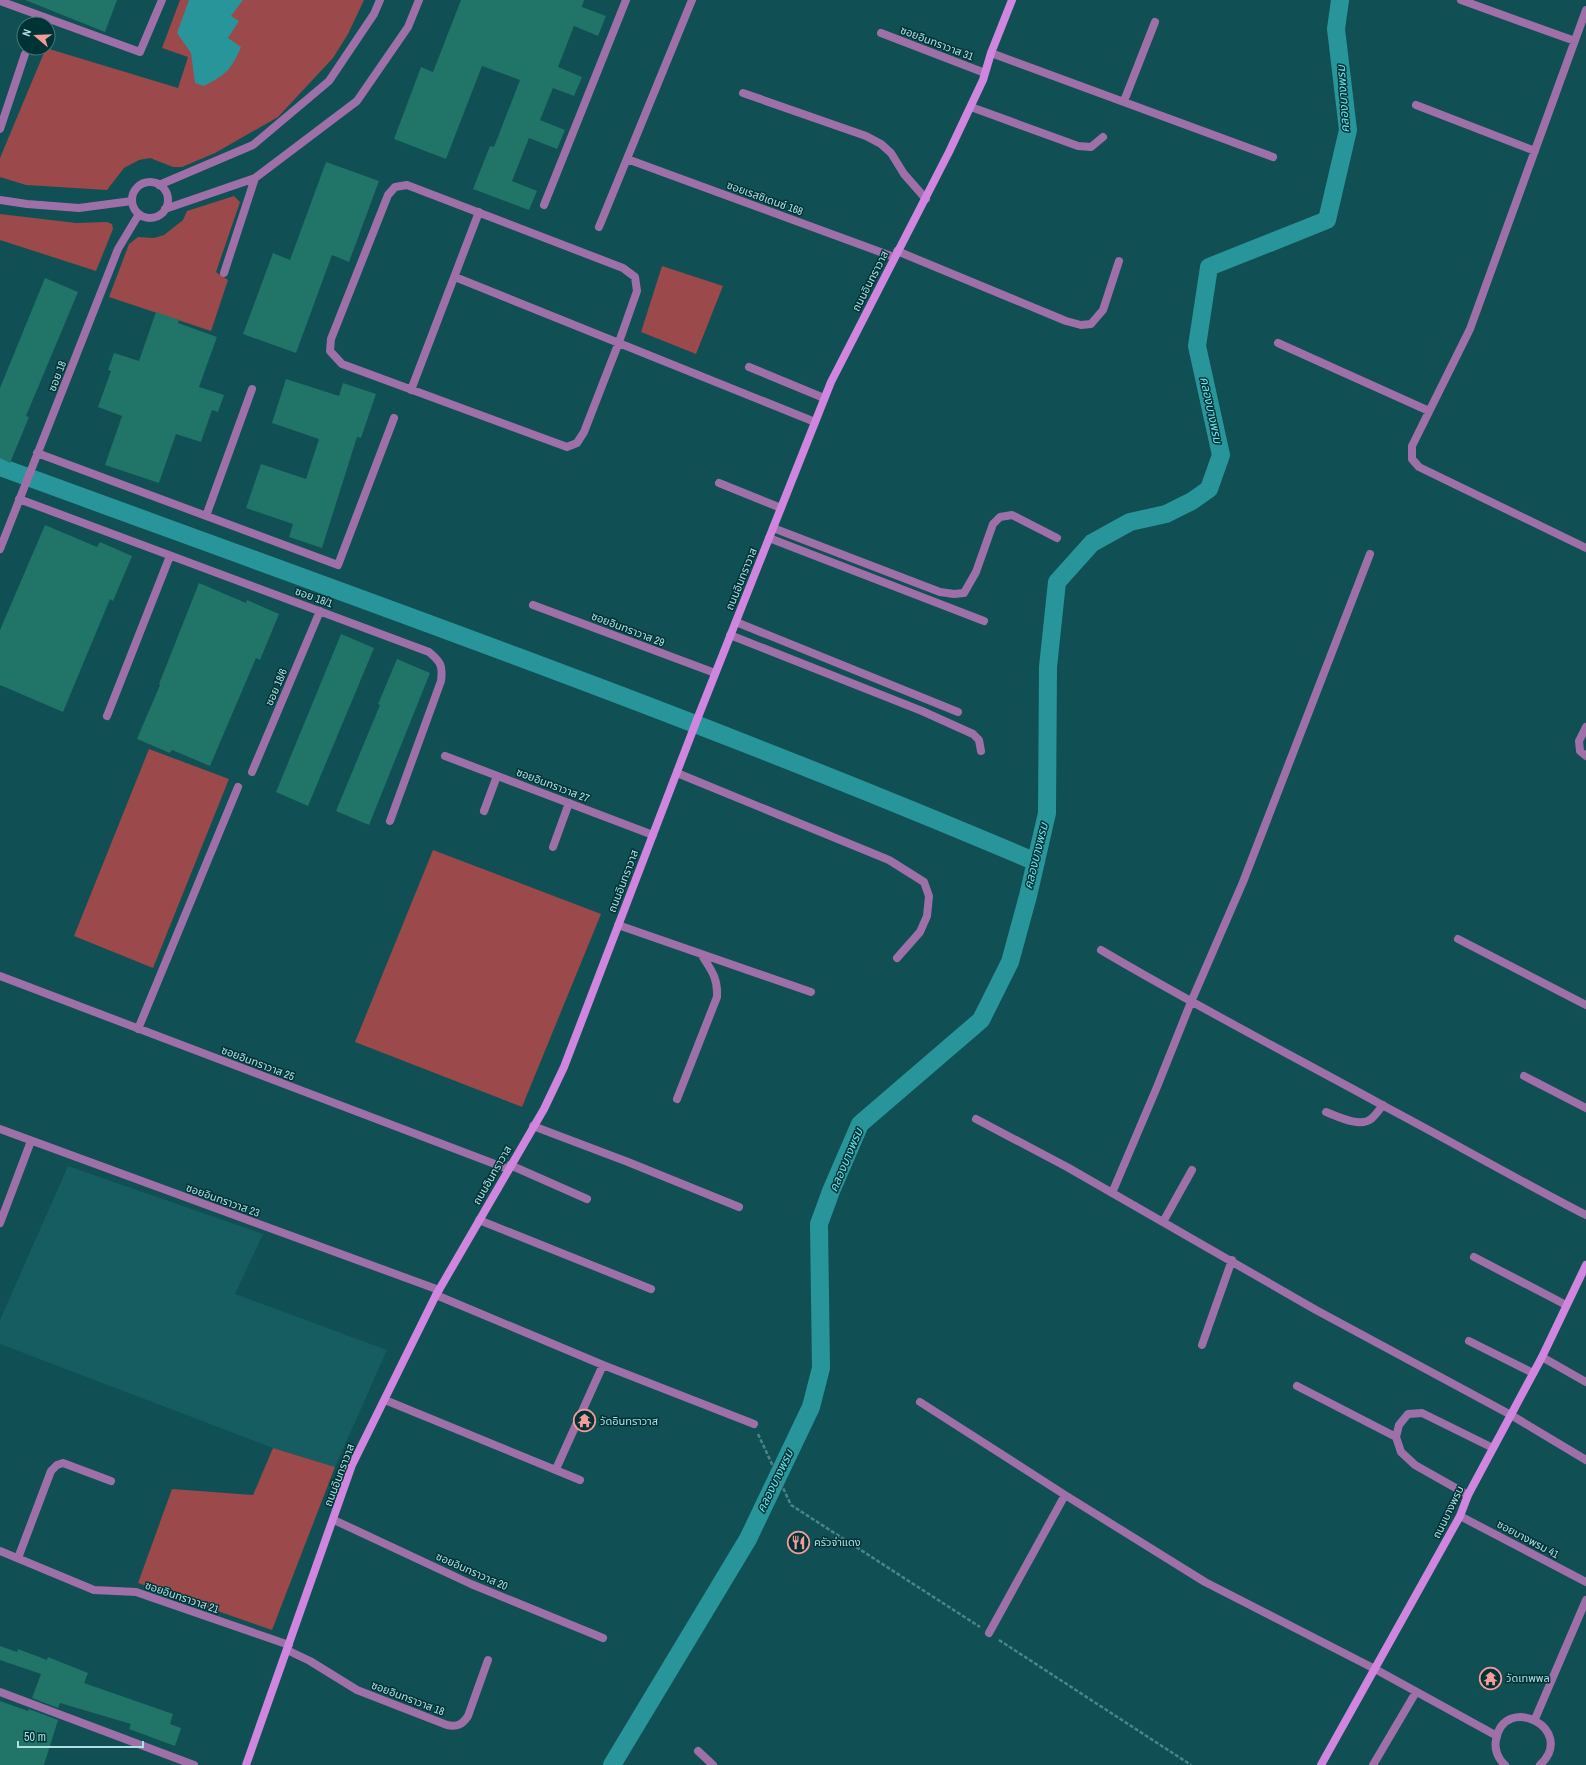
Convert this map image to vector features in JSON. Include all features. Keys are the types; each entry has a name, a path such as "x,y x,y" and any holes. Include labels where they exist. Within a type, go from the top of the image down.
{"street":[{"path":"0,1 140,52 162,0"},
{"path":"159,185 253,144 329,82 374,14 380,0"},
{"path":"165,209 255,178 357,100 408,27 418,0"},
{"path":"544,205 626,0"},
{"path":"600,227 692,0"},
{"name":"ถนนอินทราวาส","path":"246,1765 334,1520 352,1465 438,1293 509,1167 544,1109 564,1066 698,716 824,398 896,254 926,199 971,107 1012,0"},
{"path":"1461,0 1575,41"},
{"path":"1586,10 1470,329 1412,446 1412,459 1419,467 1586,548"},
{"path":"1124,101 1155,22"},
{"name":"ซอยอินทราวาส 31","path":"881,33 985,73"},
{"path":"991,53 1273,157"},
{"path":"0,129 24,56"},
{"path":"743,93 866,136 881,144 891,153 904,174 926,199"},
{"path":"1416,105 1535,151"},
{"path":"971,107 1078,146 1091,146 1103,137"},
{"name":"ซอยเรสซิเดนซ์ 168","path":"627,158 896,254 1066,321 1081,325 1091,324 1103,310 1120,261"},
{"path":"224,273 255,178"},
{"path":"148,182 159,185 166,193 167,203 162,213 150,218 139,214 133,206 132,201 132,196 138,186 148,182"},
{"path":"407,185 623,268 635,277 637,291 619,342 584,432 577,443 566,447 342,364 330,351 330,340 388,195 395,187 407,185"},
{"path":"0,200 73,208 132,201"},
{"path":"411,390 479,212"},
{"name":"ซอย 18","path":"0,549 118,249 139,214"},
{"path":"455,277 815,422"},
{"path":"1278,343 1429,411"},
{"path":"749,367 824,398"},
{"path":"206,516 252,389"},
{"path":"37,453 338,565 394,418"},
{"path":"720,483 781,508"},
{"name":"ซอย 18/1","path":"20,500 429,652 438,660 442,669 441,682 390,821"},
{"path":"773,528 940,592 954,594 964,593 976,572 993,524 1000,517 1012,516 1057,538"},
{"path":"769,538 984,621"},
{"path":"1112,1193 1246,874 1370,554"},
{"path":"107,716 170,556"},
{"name":"ซอยอินทราวาส 29","path":"533,605 715,673"},
{"name":"ซอย 18/6","path":"252,772 320,611"},
{"path":"736,622 958,712"},
{"path":"730,635 922,711 973,734 979,740 981,751"},
{"path":"1586,728 1579,741 1580,751 1586,756"},
{"name":"ซอยอินทราวาส 27","path":"445,756 653,835"},
{"path":"677,773 889,860 924,882 929,896 927,916 920,932 897,958"},
{"path":"484,811 497,776"},
{"path":"138,1029 238,787"},
{"path":"553,847 569,803"},
{"path":"618,925 811,992"},
{"path":"1458,939 1586,1005"},
{"path":"1101,950 1191,1002 1383,1105 1542,1193 1586,1215"},
{"path":"677,1099 716,997 717,984 714,973 701,954"},
{"name":"ซอยอินทราวาส 25","path":"0,976 509,1167 588,1199"},
{"path":"1524,1076 1586,1108"},
{"path":"1326,1112 1348,1121 1361,1122 1370,1120 1383,1105"},
{"path":"976,1119 1067,1167 1232,1260 1316,1310 1511,1416 1586,1460"},
{"path":"533,1126 628,1162 739,1207"},
{"name":"ซอยอินทราวาส 23","path":"0,1129 438,1293 603,1365 755,1426"},
{"path":"0,1223 31,1141"},
{"path":"1163,1222 1192,1170"},
{"path":"479,1220 651,1289"},
{"path":"1474,1257 1566,1305"},
{"path":"1202,1345 1232,1260"},
{"name":"ถนนบางพรม","path":"1321,1765 1460,1516 1468,1495 1542,1357 1586,1264"},
{"path":"1469,1341 1533,1373"},
{"path":"1542,1357 1586,1382"},
{"path":"556,1469 603,1365"},
{"path":"1297,1386 1396,1437"},
{"path":"385,1400 580,1480"},
{"path":"920,1402 1065,1495 1205,1582 1375,1669 1497,1736"},
{"path":"1468,1495 1415,1465 1401,1452 1396,1437 1399,1425 1408,1414 1422,1413 1493,1448"},
{"path":"18,1558 51,1470 57,1465 63,1463 112,1481"},
{"path":"989,1633 1065,1495"},
{"name":"ซอยบางพรม 41","path":"1460,1516 1586,1582"},
{"name":"ซอยอินทราวาส 20","path":"334,1520 471,1584 603,1638"},
{"name":"ซอยอินทราวาส 21","path":"0,1551 94,1590 136,1592 288,1648"},
{"path":"1534,1720 1586,1600"},
{"name":"ซอยอินทราวาส 18","path":"288,1648 357,1690 446,1725 456,1727 463,1723 468,1716 488,1660"},
{"path":"0,1692 194,1765"},
{"path":"1373,1765 1416,1692"},
{"path":"1505,1765 1497,1754 1495,1745 1497,1736 1501,1727 1508,1721 1526,1717 1542,1725 1547,1732 1550,1741 1547,1758 1540,1765"},
{"path":"698,1751 713,1765"}],"path":[{"path":"755,1426 791,1505"}],"shaded area":[{"path":"180,0 364,0 348,34 333,58 278,117 215,153 182,167 173,167 150,158 139,160 124,168 107,190 26,185 0,177 0,158 43,56 56,56 56,51 178,88 188,57 162,48"},
{"path":"189,0 243,0 231,16 239,21 228,38 241,47 227,71 204,86 195,83 191,53 177,33"},
{"path":"234,196 240,202 216,272 228,280 211,331 109,297 129,244 138,237 154,238 164,235 183,220 187,211"},
{"path":"0,214 76,223 107,222 112,224 113,229 96,271 0,240"},
{"path":"662,266 723,286 696,354 641,332"},
{"path":"149,749 229,779 153,968 74,936"},
{"path":"433,850 601,914 522,1107 355,1042"},
{"path":"68,1166 263,1234 235,1294 387,1350 335,1467 273,1448 0,1344 0,1320"},
{"path":"273,1448 335,1467 272,1630 138,1583 172,1489 253,1495"}],"building":[{"path":"25,0 117,0 105,32"},
{"path":"461,0 584,0 582,7 606,16 598,36 574,26 558,67 582,77 574,96 553,88 540,120 565,130 557,149 529,138 512,181 537,191 529,210 473,189 490,146 494,147 520,80 482,66 446,159 394,139 421,67 433,72"},
{"path":"326,162 379,181 349,262 332,255 296,353 243,334 273,253 290,260"},
{"path":"45,278 78,292 26,416 29,417 10,463 0,458 0,388"},
{"path":"156,312 179,320 178,323 217,337 199,387 224,395 218,412 212,410 201,442 176,434 159,483 105,465 122,416 98,407 111,371 108,370 114,353 139,361"},
{"path":"286,379 339,396 343,383 376,394 361,438 357,437 322,548 289,537 293,524 246,508 261,464 306,479 319,439 272,423"},
{"path":"45,525 97,547 100,542 132,556 113,601 110,599 63,712 0,685 0,630"},
{"path":"199,583 246,603 247,600 279,614 260,660 256,658 210,766 172,750 170,753 137,739 160,685 159,684"},
{"path":"341,634 374,648 308,806 276,792"},
{"path":"397,659 430,673 369,825 336,811 380,705 378,704"},
{"path":"0,1646 17,1652 18,1649 47,1660 48,1657 88,1673 84,1683 173,1714 170,1724 181,1728 175,1746 129,1729 131,1724 60,1703 58,1708 32,1698 41,1674 0,1660"},
{"path":"0,1701 28,1711 29,1709 58,1720 44,1765 0,1765"}],"waterway":[{"name":"คลองบางพรม","path":"612,1765 748,1539 811,1407 821,1368 819,1224 831,1191 860,1124 981,1020 1010,962 1028,896 1047,813 1048,667 1057,582 1092,543 1130,522 1166,514 1192,501 1209,489 1221,455 1197,346 1209,267 1327,220 1348,130 1336,29 1340,0"},
{"path":"0,467 391,610 650,707 779,757 1036,862"}],"place":[{"name":"วัดอินทราวาส","path":"585,1421"},
{"name":"ครัวจ่าแดง","path":"798,1542"},
{"name":"วัดเทพพล","path":"1490,1678"}]}
